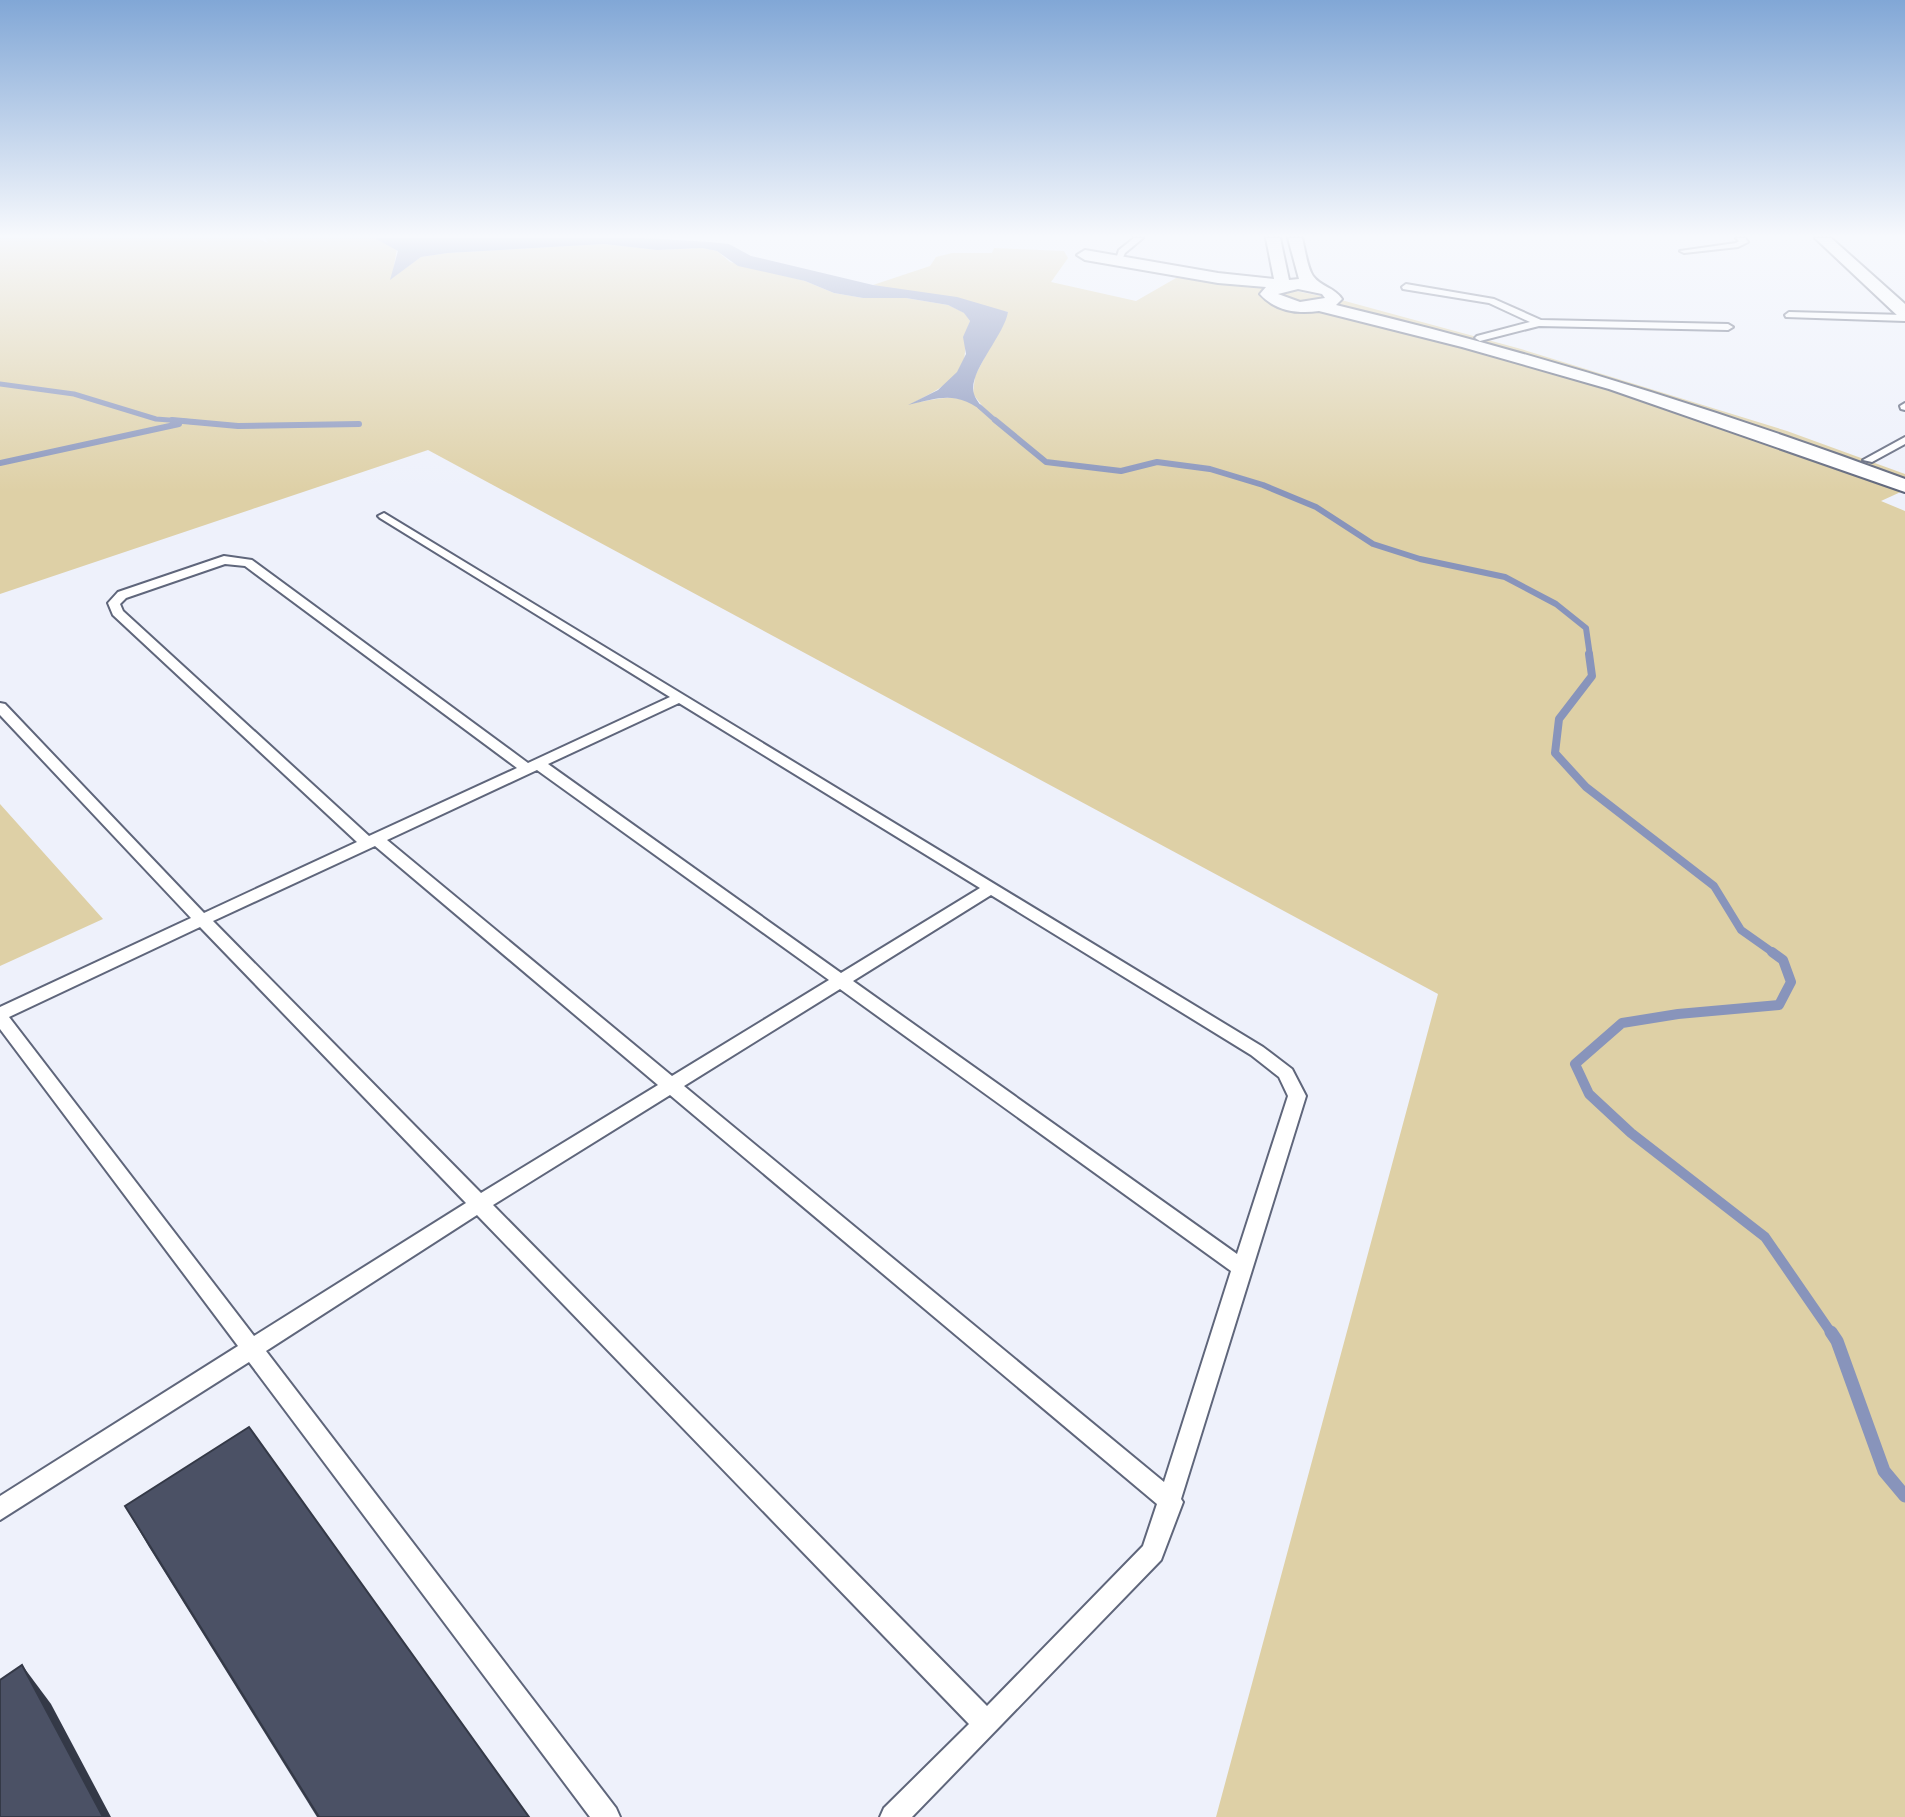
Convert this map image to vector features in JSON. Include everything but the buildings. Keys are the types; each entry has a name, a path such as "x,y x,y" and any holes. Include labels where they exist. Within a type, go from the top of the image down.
{"street":[{"path":"1404,323 1770,436 1905,486"},
{"path":"1422,323 1630,382 1905,474"}],"lane":[{"path":"1480,338 1539,323 1728,327"},
{"path":"1868,460 1905,440"},
{"path":"384,516 1257,1051 1286,1073 1297,1096 1153,1552 893,1817"},
{"path":"1171,1502 371,841 117,612 114,603 122,595 224,560 248,563 533,767 843,981 1242,1268"},
{"path":"607,1817 0,1016 679,698"},
{"path":"0,707 202,920 987,1724"},
{"path":"0,1509 479,1204 991,888"}],"shaded area":[{"path":"0,323 969,323 959,370 946,384 913,403 951,398 967,401 987,412 973,394 975,376 1002,323 1425,323 1521,349 1787,431 1905,474 1905,490 1881,501 1905,511 1905,1817 1216,1817 1438,994 428,450 0,594"},
{"path":"0,804 103,919 0,966"}],"water":[{"path":"969,323 1005,323 973,385 975,397 989,416 959,399 931,399 908,405 938,390 957,372 966,354 963,337"}],"waterway":[{"path":"0,384 74,394 156,419 188,422"},
{"path":"980,407 997,422"},
{"path":"172,420 188,422"},
{"path":"995,420 1046,462 1121,471 1157,462 1210,469 1263,485 1316,507 1373,544 1420,559 1505,577 1556,604 1586,628 1590,656"},
{"path":"188,422 195,422"},
{"path":"188,422 238,426 359,424"},
{"path":"0,463 179,424"},
{"path":"1589,654 1592,676 1559,719 1555,753 1586,787 1714,886 1741,930 1775,954"},
{"path":"1772,952 1783,960 1791,982 1779,1005 1678,1014 1622,1023 1575,1064 1589,1094 1631,1133 1765,1237 1832,1334"},
{"path":"1831,1332 1884,1471 1905,1496"}]}
